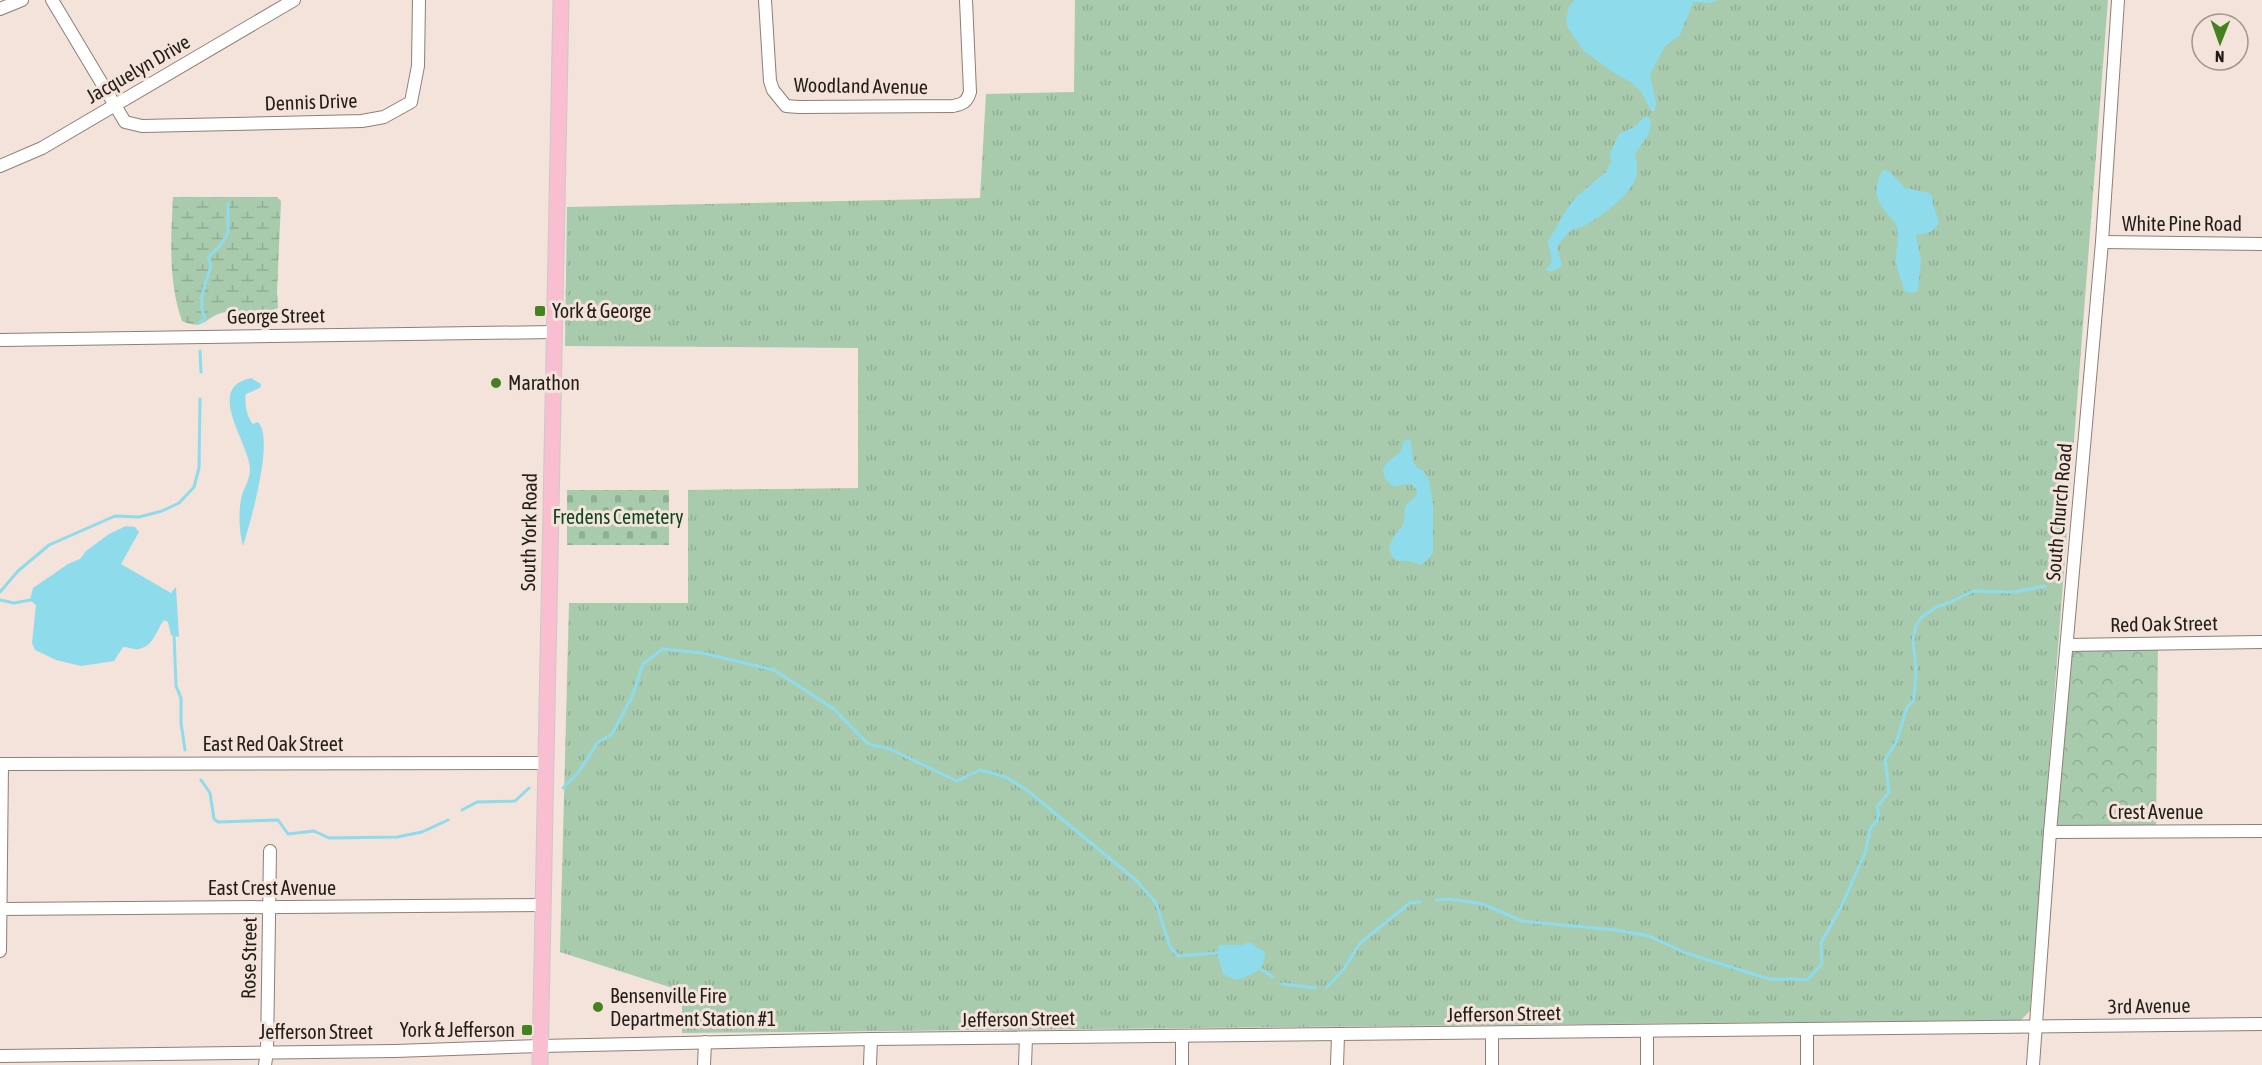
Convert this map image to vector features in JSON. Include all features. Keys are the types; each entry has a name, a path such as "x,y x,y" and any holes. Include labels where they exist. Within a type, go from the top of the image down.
{"main road":[{"name":"South York Road","path":"540,1065 561,0"}],"street":[{"path":"0,9 22,0"},
{"path":"52,0 116,105"},
{"name":"Jacquelyn Drive","path":"0,166 42,148 294,0"},
{"name":"Dennis Drive","path":"116,105 125,122 142,126 362,121 384,117 411,102 418,66 419,0"},
{"name":"Woodland Avenue","path":"765,0 770,81 773,90 786,106 799,107 952,106 965,102 970,92 966,0"},
{"name":"South Church Road","path":"2033,1065 2050,832 2102,242 2118,0"},
{"name":"White Pine Road","path":"2102,242 2262,244"},
{"name":"George Street","path":"0,340 553,332"},
{"name":"Red Oak Street","path":"2067,645 2262,642"},
{"name":"East Red Oak Street","path":"1,764 546,763"},
{"path":"0,951 1,764"},
{"name":"Crest Avenue","path":"2050,832 2262,831"},
{"name":"Rose Street","path":"265,1065 270,851"},
{"name":"East Crest Avenue","path":"1,909 544,905"},
{"name":"3rd Avenue","path":"2037,1027 2262,1024"},
{"name":"Jefferson Street","path":"0,1056 125,1060 267,1052 395,1051 705,1042 2037,1027"},
{"path":"1807,1030 1807,1065"},
{"path":"1647,1032 1647,1065"},
{"path":"1492,1033 1492,1065"},
{"path":"1337,1065 1338,1035"},
{"path":"1182,1036 1182,1065"},
{"path":"1025,1065 1026,1038"},
{"path":"870,1065 871,1040"},
{"path":"704,1065 705,1042"},
{"path":"395,1051 395,1065"}],"green space":[{"path":"1075,0 2108,0 2030,1011 2021,1020 682,1033 682,991 560,952 569,603 688,603 688,490 858,488 858,348 565,346 567,207 980,198 986,94 1074,92"},
{"path":"173,197 277,197 281,201 278,308 264,312 221,313 204,323 195,325 182,321 172,275"},
{"name":"Fredens Cemetery","path":"567,490 669,490 669,545 567,545"},
{"path":"2158,640 2156,829 2053,830 2070,642"}],"water":[{"path":"1575,0 1718,0 1711,3 1693,3 1680,35 1665,46 1650,75 1656,102 1655,111 1651,111 1642,93 1631,82 1617,75 1584,51 1568,28 1566,21 1569,6"},
{"path":"1644,117 1648,117 1651,121 1649,134 1635,154 1637,171 1633,185 1608,210 1588,224 1571,230 1557,246 1562,266 1552,272 1545,270 1552,262 1548,241 1567,209 1577,196 1606,172 1611,162 1610,153 1619,134 1636,126"},
{"path":"1883,170 1890,172 1905,188 1929,193 1933,198 1939,222 1930,232 1916,235 1921,260 1918,290 1915,293 1905,292 1896,264 1897,226 1878,200 1877,183"},
{"path":"251,378 261,384 260,388 246,394 246,410 253,424 258,422 263,431 264,445 260,482 243,546 240,507 250,469 232,417 230,404 231,393 237,384"},
{"path":"1403,441 1411,441 1413,462 1424,471 1429,480 1433,504 1433,553 1422,565 1397,561 1390,549 1390,544 1403,525 1405,506 1416,496 1417,491 1413,485 1394,487 1385,479 1383,471 1388,462 1400,451"},
{"path":"126,526 135,527 139,532 121,564 171,593 176,587 179,637 171,635 168,622 164,620 151,642 143,648 123,647 114,661 81,666 56,660 35,650 32,643 36,605 30,600 33,588 68,564 80,559 86,551 109,534"},
{"path":"1249,942 1265,952 1260,968 1236,980 1223,974 1217,953 1219,945 1242,945"}],"waterway":[{"path":"199,323 205,319 202,299 211,267 208,257 219,247 228,233 228,203"},
{"path":"200,351 201,372"},
{"path":"0,592 18,571 49,545 115,516 139,517 162,511 179,503 194,487 199,468 200,399"},
{"path":"1436,900 1449,899 1483,904 1522,921 1616,930 1649,936 1686,953 1769,979 1807,980 1822,964 1821,943 1842,905 1865,853 1871,827 1876,823 1879,814 1877,807 1889,792 1885,759 1896,743 1907,707 1914,700 1916,668 1913,641 1916,626 1921,618 1936,607 1973,591 2014,592 2045,586"},
{"path":"0,600 14,603 31,600"},
{"path":"174,633 176,686 181,698 181,723 185,750"},
{"path":"563,788 578,773 598,742 612,734 632,697 643,664 663,649 702,653 774,670 834,709 868,744 890,749 957,781 980,770 1006,777 1028,791 1137,881 1156,903 1170,947 1178,956 1217,953"},
{"path":"201,780 210,793 214,819 218,822 278,820 288,834 314,831 329,838 397,837 422,832 448,820"},
{"path":"462,810 477,802 515,801 529,788"},
{"path":"1327,987 1344,969 1360,943 1410,903 1420,902"},
{"path":"1261,969 1273,977"},
{"path":"1282,984 1316,988"}],"place":[{"name":"York & George","path":"540,311"},
{"name":"Marathon","path":"496,383"},
{"name":"Bensenville Fire Department Station #1","path":"598,1007"},
{"name":"York & Jefferson","path":"527,1030"}]}
